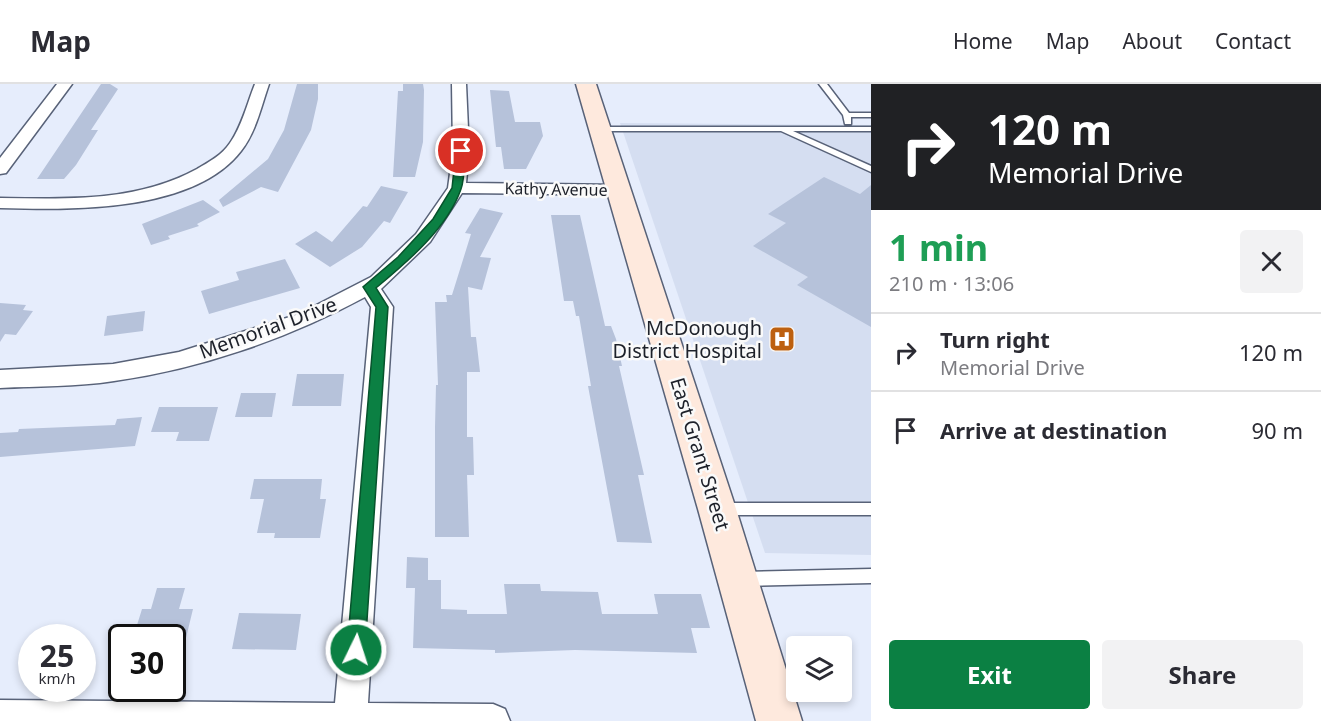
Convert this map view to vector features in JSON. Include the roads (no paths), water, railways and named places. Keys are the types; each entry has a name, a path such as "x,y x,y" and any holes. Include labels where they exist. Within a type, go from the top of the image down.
{"main road":[{"name":"East Grant Street","path":"586,84 717,509 778,721"}],"street":[{"path":"0,169 65,84"},
{"path":"0,203 115,202 185,183 204,173 232,152 245,129 261,84"},
{"name":"Memorial Drive","path":"0,379 113,373 180,360 307,319 378,282 423,238 457,188 461,151 459,84"},
{"name":"Kathy Avenue","path":"457,188 620,190"},
{"path":"350,719 382,307 369,287"},
{"path":"0,717 493,721"}],"lane":[{"path":"823,84 846,115 850,129"},
{"path":"846,115 871,115"},
{"path":"599,129 871,129"},
{"path":"781,129 871,169"},
{"path":"717,509 871,510"},
{"path":"738,579 871,576"}],"place":[{"name":"McDonough District Hospital","path":"782,339"}]}
